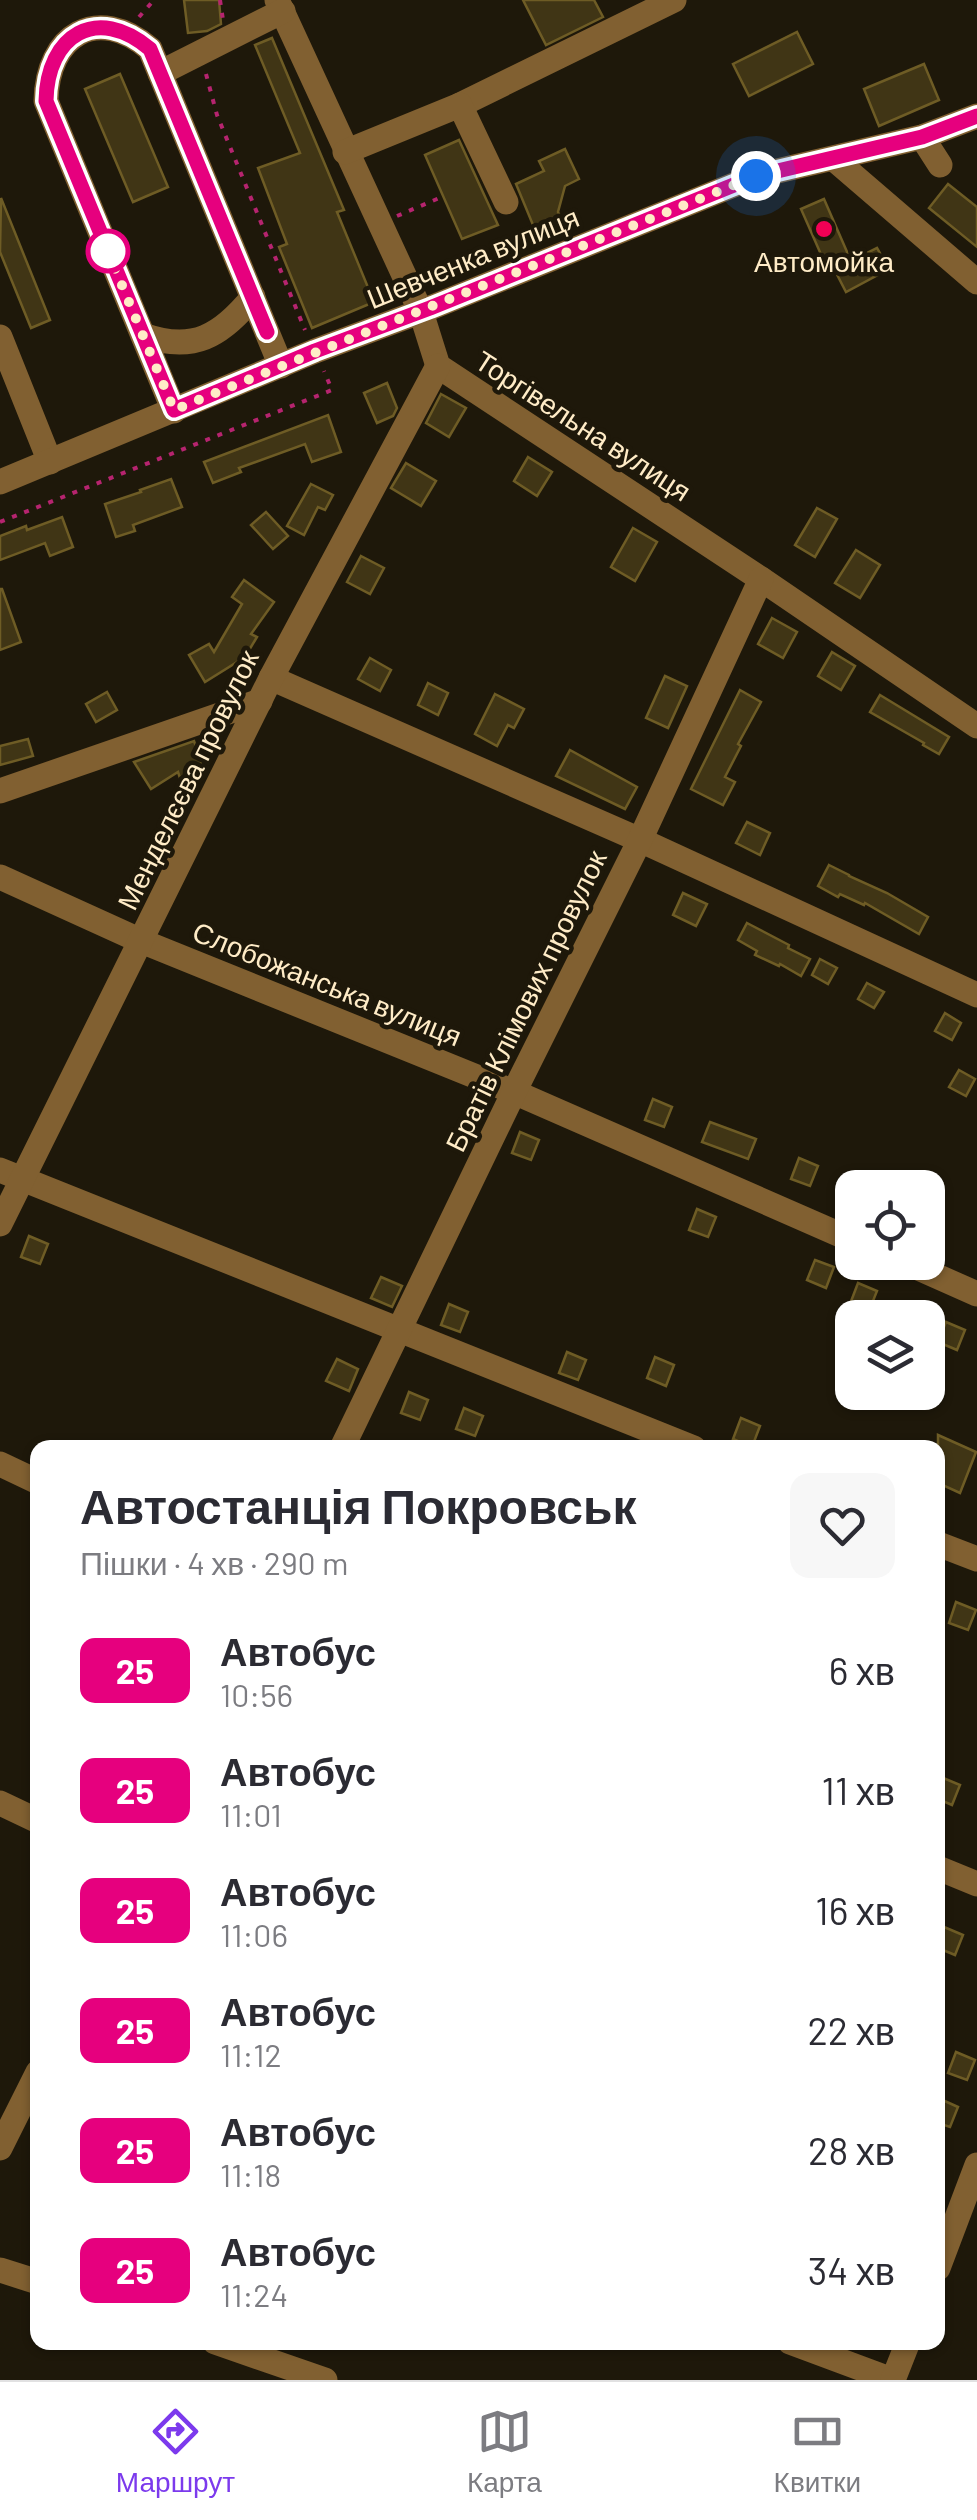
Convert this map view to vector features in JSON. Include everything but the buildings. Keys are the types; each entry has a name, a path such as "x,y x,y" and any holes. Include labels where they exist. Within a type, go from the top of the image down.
{"street":[{"path":"346,152 460,105 674,0"},
{"path":"160,73 226,41 280,5"},
{"name":"Торгівельна вулиця","path":"280,5 420,312 438,366 977,726"},
{"path":"174,410 46,101 46,82 54,58 67,40 86,30 126,32 150,49 281,366"},
{"path":"460,105 506,202"},
{"name":"Шевченка вулиця","path":"0,482 315,351 756,176 922,137 977,116"},
{"path":"922,137 940,165"},
{"path":"834,159 977,282"},
{"path":"143,335 160,342 196,341 224,328 253,297"},
{"path":"0,336 50,462"},
{"name":"Менделєєва провулок","path":"0,1224 12,1174 141,942 265,690 438,366"},
{"name":"Братів Клімових провулок","path":"346,1440 640,840 761,579"},
{"path":"0,792 265,690 640,840 977,994"},
{"name":"Слобожанська вулиця","path":"0,877 141,942 514,1092 835,1233"},
{"path":"12,1174 674,1440"},
{"path":"945,1280 977,1294"},
{"path":"0,1464 30,1478"},
{"path":"945,1547 977,1560"},
{"path":"0,1803 30,1817"},
{"path":"945,1871 977,1884"},
{"path":"0,2148 6,2121 30,2084"},
{"path":"945,2250 977,2166"},
{"path":"0,2270 30,2279"},
{"path":"238,2350 325,2380"},
{"path":"811,2350 892,2380 905,2350"}],"path":[{"path":"220,0 226,41"},
{"path":"0,522 332,390 217,115 206,74"},
{"path":"379,224 444,196"},
{"path":"299,317 306,314"}],"bus line":[{"name":"25","path":"267,332 150,49 126,32 110,29 86,30 67,40 54,58 46,82 46,101 174,410 756,176 922,137 977,116"}],"place":[{"name":"Автомойка","path":"824,229"}],"route":[{"path":"108,251 101,235 174,410 756,176"}]}
